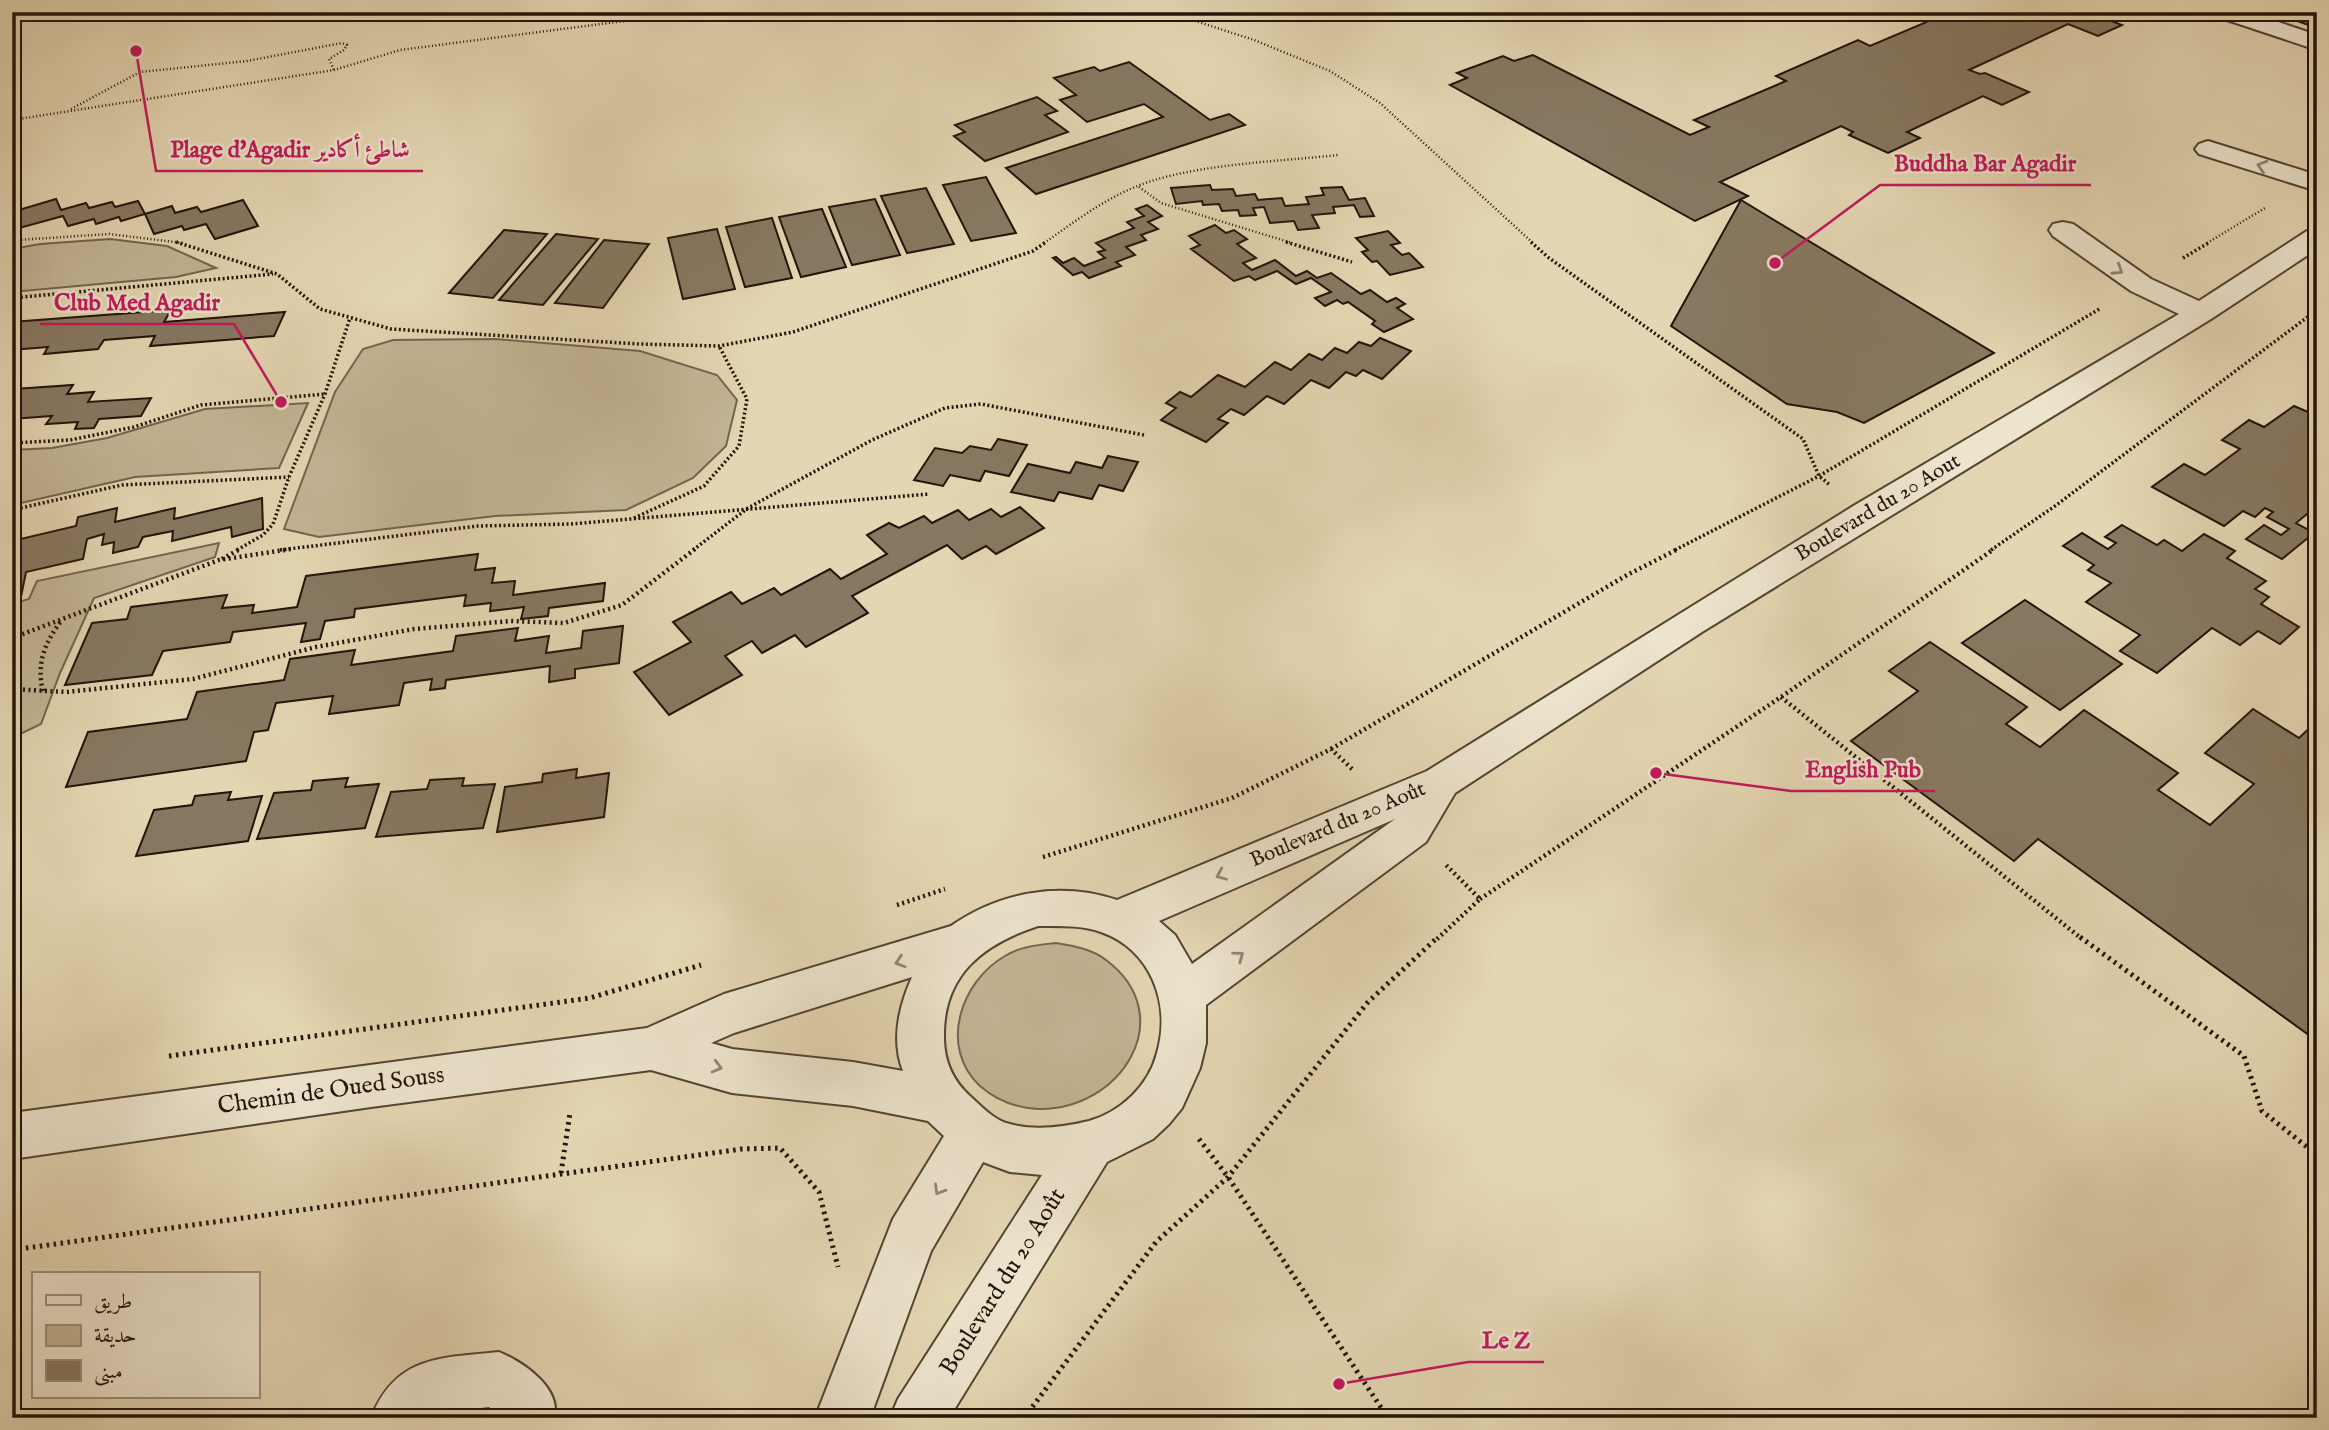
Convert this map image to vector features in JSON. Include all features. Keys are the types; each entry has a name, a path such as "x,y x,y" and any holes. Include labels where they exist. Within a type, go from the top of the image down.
{"street":[{"path":"2226,12 2317,43"},
{"path":"2208,149 2314,181"},
{"path":"2063,230 2141,285 2201,313"},
{"name":"Boulevard du 20 Aout","path":"1441,782 1867,513 2201,313 2317,237"},
{"name":"Boulevard du 20 Août","path":"1184,996 1441,782"},
{"name":"Boulevard du 20 Août","path":"1117,919 1399,818"},
{"path":"842,1418 957,1116 924,1068 919,1034 925,999 941,968 965,941 1000,919 1038,908 1079,908 1117,919 1141,932 1160,950 1174,972 1184,996"},
{"name":"Chemin de Oued Souss","path":"12,1136 371,1085 651,1049 724,1015 965,941"},
{"name":"Chemin de Oued Souss","path":"651,1049 732,1071 853,1084 957,1116 1010,1147 1048,1152 1089,1146 1132,1126 1164,1094 1180,1062 1187,1029 1184,996"},
{"name":"Boulevard du 20 Août","path":"917,1418 1089,1146"},
{"path":"398,1418 429,1387 499,1379 529,1408 526,1418"}],"path":[{"path":"12,120 334,70 400,50 624,21 662,12"},
{"path":"1168,12 1254,40 1330,71 1380,103 1549,258 1803,439 1819,476 1867,513"},
{"path":"68,111 140,72 247,61 302,49 347,45 344,50 329,59 334,70"},
{"path":"196,66 200,60"},
{"path":"18,240 109,234 179,242 277,274 320,309 391,329 639,344 719,346 793,332 1033,251 1090,211 1138,187 1176,174 1338,155"},
{"path":"1031,861 1232,799 1331,749 1627,575 1819,476 2314,181"},
{"path":"1138,187 1161,203 1352,262"},
{"path":"12,298 277,274"},
{"path":"1024,1418 1156,1242 1228,1177 1368,1002 1479,899 1781,697 2055,506 2317,310"},
{"path":"12,638 219,561 263,535 273,524 289,477 325,394 350,318"},
{"path":"630,519 705,486 739,446 747,399 719,346"},
{"path":"12,443 70,440 134,427 201,405 325,394"},
{"path":"12,689 66,692 193,678 316,647 414,629 511,621 564,623 622,605 748,508 872,440 945,408 981,404 1144,435"},
{"path":"12,510 122,485 289,477"},
{"path":"219,561 326,543 478,526 571,524 929,494"},
{"path":"43,691 38,676 39,660 51,634 63,619"},
{"path":"1781,697 2087,943 2244,1056 2262,1111 2317,1155"},
{"path":"1331,749 1479,899"},
{"path":"889,907 954,886"},
{"path":"164,1056 590,998 707,963"},
{"path":"1164,1094 1228,1177 1388,1418"},
{"path":"12,1250 742,1149 780,1148 819,1192 841,1279"}],"green space":[{"path":"110,239 167,246 216,268 176,277 12,292 12,249 40,244"},
{"path":"495,339 640,351 717,375 737,400 726,446 693,478 626,510 495,516 319,537 284,529 335,392 363,349 393,340"},
{"path":"308,403 279,468 135,477 12,505 12,450 52,448 107,438 205,409"},
{"path":"219,543 215,557 94,598 60,673 41,724 12,738 12,604 29,599 37,581"},
{"path":"1056,943 1082,948 1101,956 1128,983 1139,1007 1139,1032 1131,1056 1116,1078 1094,1094 1068,1105 1038,1109 1022,1107 986,1091 967,1070 960,1053 960,1016 977,981 990,967 1017,950"}],"building":[{"path":"1950,12 2097,12 2093,14 2122,25 2098,36 2068,24 1969,70 1985,73 2029,92 2002,105 1983,96 1907,132 1920,138 1888,153 1849,135 1853,132 1841,126 1720,182 1748,196 1695,221 1450,85 1467,78 1457,73 1503,56 1514,61 1533,55 1690,135 1709,127 1694,120 1786,81 1776,76 1858,40 1870,46"},
{"path":"2272,12 2317,12 2317,28"},
{"path":"1129,62 1210,120 1229,114 1245,125 1036,194 1006,168 1163,117 1144,104 1087,122 1060,100 1076,95 1054,78 1094,67 1100,71"},
{"path":"1037,97 1057,111 1045,115 1068,132 985,161 954,136 965,132 955,125"},
{"path":"986,177 1016,233 971,241 943,185"},
{"path":"1210,185 1212,190 1233,189 1236,196 1255,194 1258,200 1282,198 1285,206 1309,204 1306,197 1324,195 1321,188 1342,187 1349,200 1365,198 1374,216 1360,217 1354,205 1333,207 1335,213 1312,215 1319,228 1298,230 1294,221 1270,223 1264,207 1253,208 1256,215 1240,216 1238,210 1222,211 1219,204 1203,205 1202,201 1176,204 1171,188"},
{"path":"926,188 954,244 907,253 881,196"},
{"path":"56,199 61,210 86,203 89,208 112,202 115,207 138,201 145,214 121,221 119,217 96,224 94,219 68,226 63,216 12,230 12,212"},
{"path":"875,199 900,255 852,265 829,207"},
{"path":"243,200 258,226 215,239 206,224 184,230 182,226 154,234 145,214 172,206 175,213 197,207 201,212"},
{"path":"1741,200 1994,353 1864,423 1837,412 1787,404 1671,326"},
{"path":"1147,205 1162,216 1148,222 1158,229 1141,235 1146,240 1126,247 1135,255 1116,262 1121,266 1089,278 1082,272 1073,275 1053,258 1056,257 1063,263 1074,258 1084,266 1105,258 1098,252 1105,250 1096,243 1134,228 1127,222 1144,216 1136,209"},
{"path":"822,209 846,267 801,277 779,217"},
{"path":"772,218 792,278 745,287 726,227"},
{"path":"1215,225 1226,233 1234,230 1247,239 1237,244 1256,258 1243,263 1252,270 1275,260 1296,276 1307,271 1317,278 1331,273 1361,294 1370,290 1387,302 1396,298 1405,304 1397,308 1413,319 1384,332 1372,324 1375,321 1348,302 1343,304 1337,300 1325,306 1315,298 1331,292 1311,278 1296,284 1277,271 1255,280 1249,276 1234,281 1191,249 1200,245 1189,236"},
{"path":"717,229 735,289 683,299 668,238"},
{"path":"504,230 547,234 493,298 449,293"},
{"path":"1388,231 1400,243 1391,245 1402,255 1409,253 1423,267 1390,275 1377,261 1372,262 1362,252 1368,250 1356,238"},
{"path":"556,234 598,239 543,305 499,300"},
{"path":"604,240 649,244 603,308 555,303"},
{"path":"171,310 164,322 285,312 274,336 150,346 155,336 104,340 98,349 44,354 48,347 12,350 12,322"},
{"path":"1380,338 1411,351 1382,379 1363,370 1356,376 1346,372 1329,388 1311,380 1284,404 1267,396 1244,415 1231,409 1218,419 1228,423 1206,442 1161,420 1176,408 1166,403 1180,392 1191,397 1218,375 1245,387 1275,362 1291,370 1309,354 1322,360 1335,348 1347,353 1359,342 1371,346"},
{"path":"73,385 67,394 94,392 88,402 151,398 141,416 99,419 94,428 75,429 78,422 46,424 52,416 12,419 15,389"},
{"path":"2294,406 2308,412 2317,406 2317,506 2296,523 2314,533 2282,559 2246,539 2264,525 2281,535 2289,529 2267,517 2273,512 2265,508 2255,517 2243,511 2224,526 2152,487 2184,464 2205,475 2240,449 2222,440 2249,420 2264,427"},
{"path":"998,439 1027,445 1009,476 985,471 980,481 950,475 943,486 914,480 935,448 962,453 970,446 991,450"},
{"path":"1108,456 1138,462 1123,491 1099,485 1092,499 1059,492 1054,501 1011,492 1028,464 1070,473 1076,462 1102,468"},
{"path":"262,498 263,529 232,537 231,527 172,541 173,531 143,537 138,547 113,553 114,542 102,545 104,534 87,539 83,559 26,572 21,597 12,599 12,541 76,526 78,517 117,508 115,522 175,508 174,519"},
{"path":"1020,507 1044,528 996,554 986,546 962,559 947,545 852,596 868,613 806,647 795,635 762,653 752,641 725,656 742,675 669,715 634,672 691,642 673,622 731,592 742,604 774,588 781,595 830,569 841,579 887,554 867,535 889,523 899,528 924,516 932,523 958,510 969,520 991,509 1001,517"},
{"path":"2122,525 2157,545 2164,540 2182,551 2204,534 2235,551 2227,558 2266,581 2255,589 2269,597 2261,604 2299,627 2280,644 2258,631 2240,645 2212,628 2157,673 2120,651 2140,635 2086,602 2111,583 2088,570 2094,565 2063,546 2082,533 2108,549 2116,543 2105,537"},
{"path":"478,554 475,570 495,568 492,583 515,581 513,595 605,583 603,601 549,608 548,616 521,619 524,607 490,611 491,603 464,606 466,595 355,609 354,617 325,621 320,639 301,642 306,623 233,632 230,642 163,651 152,675 65,685 92,623 127,619 131,607 227,595 222,608 254,605 252,613 297,607 306,576"},
{"path":"2025,600 2122,664 2060,710 1962,643"},
{"path":"623,626 619,663 575,669 575,678 549,682 550,666 446,680 445,688 430,690 432,679 404,683 399,705 329,714 333,696 276,703 268,730 254,732 246,761 66,787 88,732 187,719 197,692 284,680 290,659 355,650 351,665 453,651 456,636 518,628 515,641 549,636 546,653 581,648 583,631"},
{"path":"1930,642 2027,707 2006,724 2040,747 2084,710 2178,773 2158,790 2210,825 2254,784 2205,753 2253,709 2299,738 2317,721 2317,1041 2038,839 2014,861 1851,741 1918,691 1889,671"},
{"path":"577,769 576,778 609,773 604,817 497,832 505,787 542,782 543,774"},
{"path":"348,778 345,787 379,784 365,828 257,839 274,793 311,790 313,781"},
{"path":"464,778 462,786 495,784 483,828 376,837 391,792 427,789 430,780"},
{"path":"231,792 228,800 262,796 248,841 136,856 154,810 192,805 195,796"}],"place":[{"name":"Plage d'Agadir شاطئ أكادير","path":"136,51"},
{"name":"Buddha Bar Agadir","path":"1775,263"},
{"name":"Club Med Agadir","path":"281,402"},
{"name":"English Pub","path":"1656,773"},
{"name":"Le Z","path":"1339,1384"}]}
